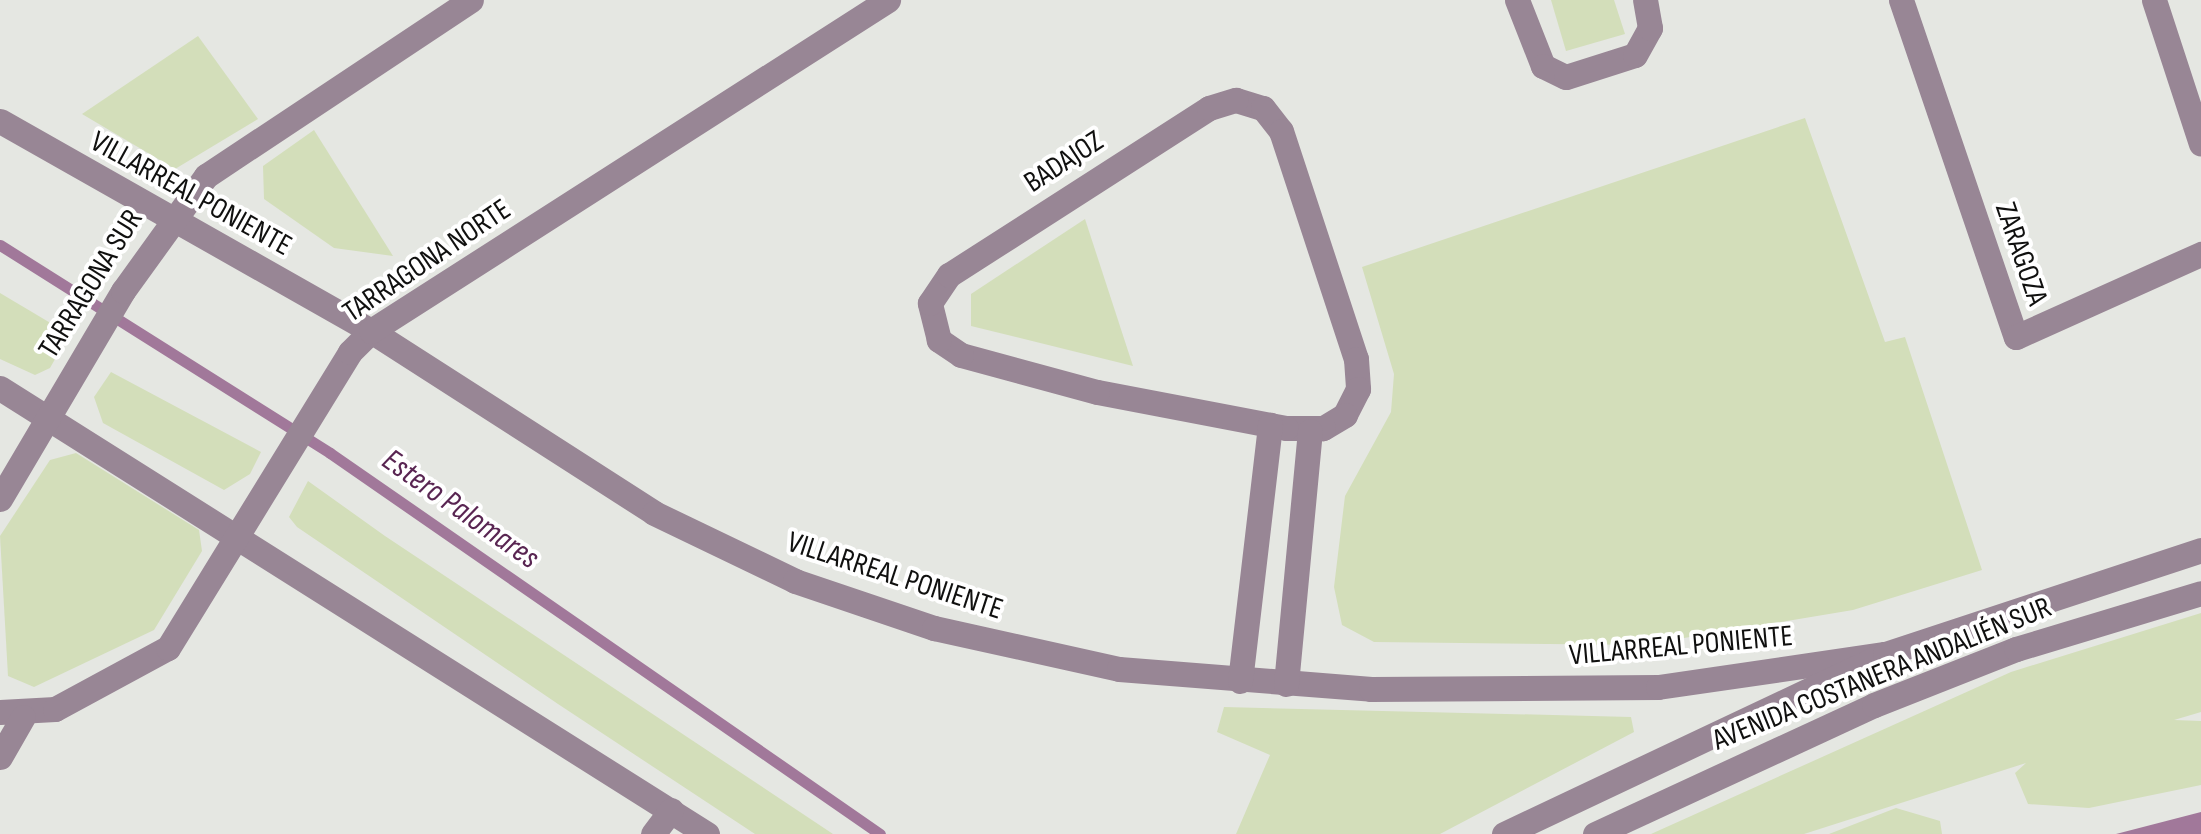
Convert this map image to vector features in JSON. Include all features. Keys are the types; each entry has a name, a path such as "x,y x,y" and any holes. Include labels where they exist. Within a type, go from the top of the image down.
{"street":[{"name":"TARRAGONA SUR","path":"0,499 170,218 228,158 471,0"},
{"name":"TARRAGONA NORTE","path":"12,714 55,709 158,656 188,625 325,395 371,331 888,0"},
{"path":"1517,0 1543,66 1566,76 1634,55 1650,28 1646,0"},
{"name":"ZARAGOZA","path":"1901,0 2016,337 2201,254"},
{"path":"2154,0 2201,144"},
{"name":"BADAJOZ","path":"1250,102 1280,131 1359,374 1344,415 1310,430 1097,392 961,356 932,328 934,292 949,274 1209,108 1250,102"},
{"name":"VILLARREAL PONIENTE","path":"0,121 371,331 654,513 795,581 1026,651 1240,681 1608,690 1885,654"},
{"path":"0,388 243,536 705,834"},
{"path":"1240,681 1270,425"},
{"path":"1286,684 1310,430"},
{"path":"2165,560 2201,542"},
{"name":"AVENIDA COSTANERA ANDALIÉN SUR","path":"1504,834 1885,654 2201,550"},
{"name":"AVENIDA COSTANERA ANDALIÉN SUR","path":"1595,834 1874,705 2016,650 2201,593"},
{"path":"0,757 12,714"},
{"path":"652,834 671,810"}],"green space":[{"path":"1551,0 1614,0 1625,34 1566,51"},
{"path":"198,36 258,119 175,169 82,114"},
{"path":"1805,118 1885,342 1905,337 1982,570 1853,610 1642,645 1374,642 1342,625 1334,587 1345,496 1391,412 1394,374 1362,267"},
{"path":"314,130 393,256 334,248 264,199 263,166"},
{"path":"1085,219 1133,366 971,326 971,294"},
{"path":"0,293 69,334 50,368 35,375 0,359"},
{"path":"111,372 261,452 250,474 224,490 103,423 94,397"},
{"path":"76,453 199,530 202,551 154,630 34,687 8,676 0,536 50,460"},
{"path":"308,481 833,834 755,834 558,704 297,527 289,517"},
{"path":"2201,613 2201,712 2174,720 2201,721 2201,785 2089,808 2028,804 2015,773 2026,763 1804,834 1651,834 2011,672"},
{"path":"1224,707 1631,717 1634,732 1440,834 1236,834 1270,755 1217,732"},
{"path":"1896,808 1940,821 1942,834 1829,834"}],"shaded area":[{"path":"2201,812 2201,834 2116,834"}],"waterway":[{"name":"Estero Palomares","path":"0,245 330,453 880,834"}]}
